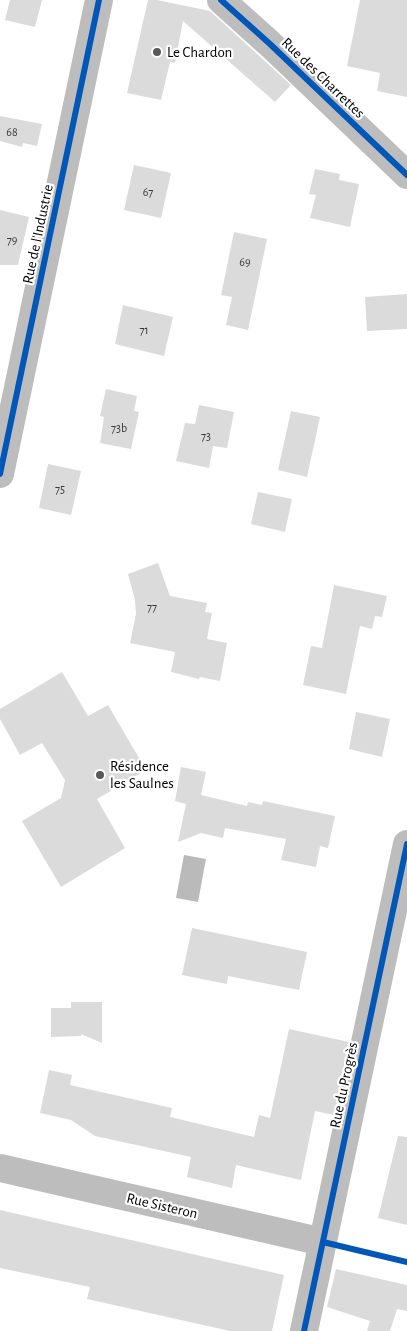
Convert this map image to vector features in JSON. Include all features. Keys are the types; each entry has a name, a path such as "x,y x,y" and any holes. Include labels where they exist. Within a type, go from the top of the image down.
{"street":[{"name":"Rue de l'Industrie","path":"0,474 99,0"},
{"name":"Rue des Charrettes","path":"220,0 270,44 407,175"},
{"name":"Rue du Progrès","path":"304,1331 407,844"},
{"name":"Rue Sisteron","path":"0,1168 324,1242"}],"shaded area":[{"path":"184,855 206,859 198,902 176,898"}],"building":[{"path":"10,0 42,0 35,27 5,20"},
{"name":"Le Chardon","path":"148,0 157,0 210,11 291,85 275,102 183,21 175,63 170,62 161,100 127,93"},
{"path":"360,0 407,0 407,97 377,91 380,73 347,66"},
{"path":"0,116 42,124 37,146 23,143 22,147 0,141"},
{"path":"134,165 171,173 161,218 124,210"},
{"path":"315,169 340,174 339,180 359,184 350,227 310,218 316,195 309,194"},
{"path":"0,210 29,217 18,265 0,265"},
{"path":"234,232 267,239 248,330 226,325 232,297 221,295"},
{"path":"407,294 407,329 367,331 365,297"},
{"path":"123,305 173,317 164,356 115,344"},
{"path":"106,389 137,396 134,411 139,412 131,449 100,443 104,417 100,416"},
{"path":"199,405 234,412 227,448 213,446 209,468 176,461 185,423 195,424"},
{"path":"291,411 320,417 307,477 278,470"},
{"path":"48,464 81,471 71,515 39,508"},
{"path":"258,492 292,499 285,532 251,524"},
{"path":"158,563 170,596 207,603 205,612 212,613 207,639 227,643 220,681 200,677 199,679 171,672 175,652 130,643 136,614 135,600 128,574"},
{"path":"334,585 387,596 382,617 375,616 372,629 360,626 346,694 303,685 311,646 322,648"},
{"name":"Résidence les Saulnes","path":"62,672 88,716 108,705 146,770 97,799 125,848 61,887 22,821 61,798 65,780 42,743 20,755 0,719 0,709"},
{"path":"356,712 390,719 382,757 349,749"},
{"path":"181,767 206,772 201,795 247,806 248,802 262,805 263,801 335,816 328,848 320,846 316,867 281,860 286,839 225,828 223,838 201,833 178,842 186,804 175,801"},
{"path":"192,928 307,952 299,990 228,976 227,984 182,975"},
{"path":"71,1002 102,1002 102,1043 81,1034 81,1036 51,1037 51,1008 71,1008"},
{"path":"289,1029 349,1042 334,1115 315,1111 301,1180 236,1165 232,1188 187,1177 191,1157 95,1136 71,1120 40,1113 49,1070 72,1075 70,1085 172,1108 170,1117 254,1137 259,1115 270,1118"},
{"path":"398,1136 407,1137 407,1225 378,1218"},
{"path":"0,1210 284,1275 272,1331 230,1331 87,1299 90,1287 0,1268"},
{"path":"336,1269 407,1285 407,1311 397,1309 390,1331 367,1331 370,1321 327,1307"}],"cycle path":[{"path":"0,474 99,0"},
{"path":"221,0 270,44 407,175"},
{"path":"304,1331 407,844"},
{"path":"323,1242 407,1262"}],"place":[{"name":"Le Chardon","path":"157,52"},
{"name":"Résidence les Saulnes","path":"100,775"}]}
